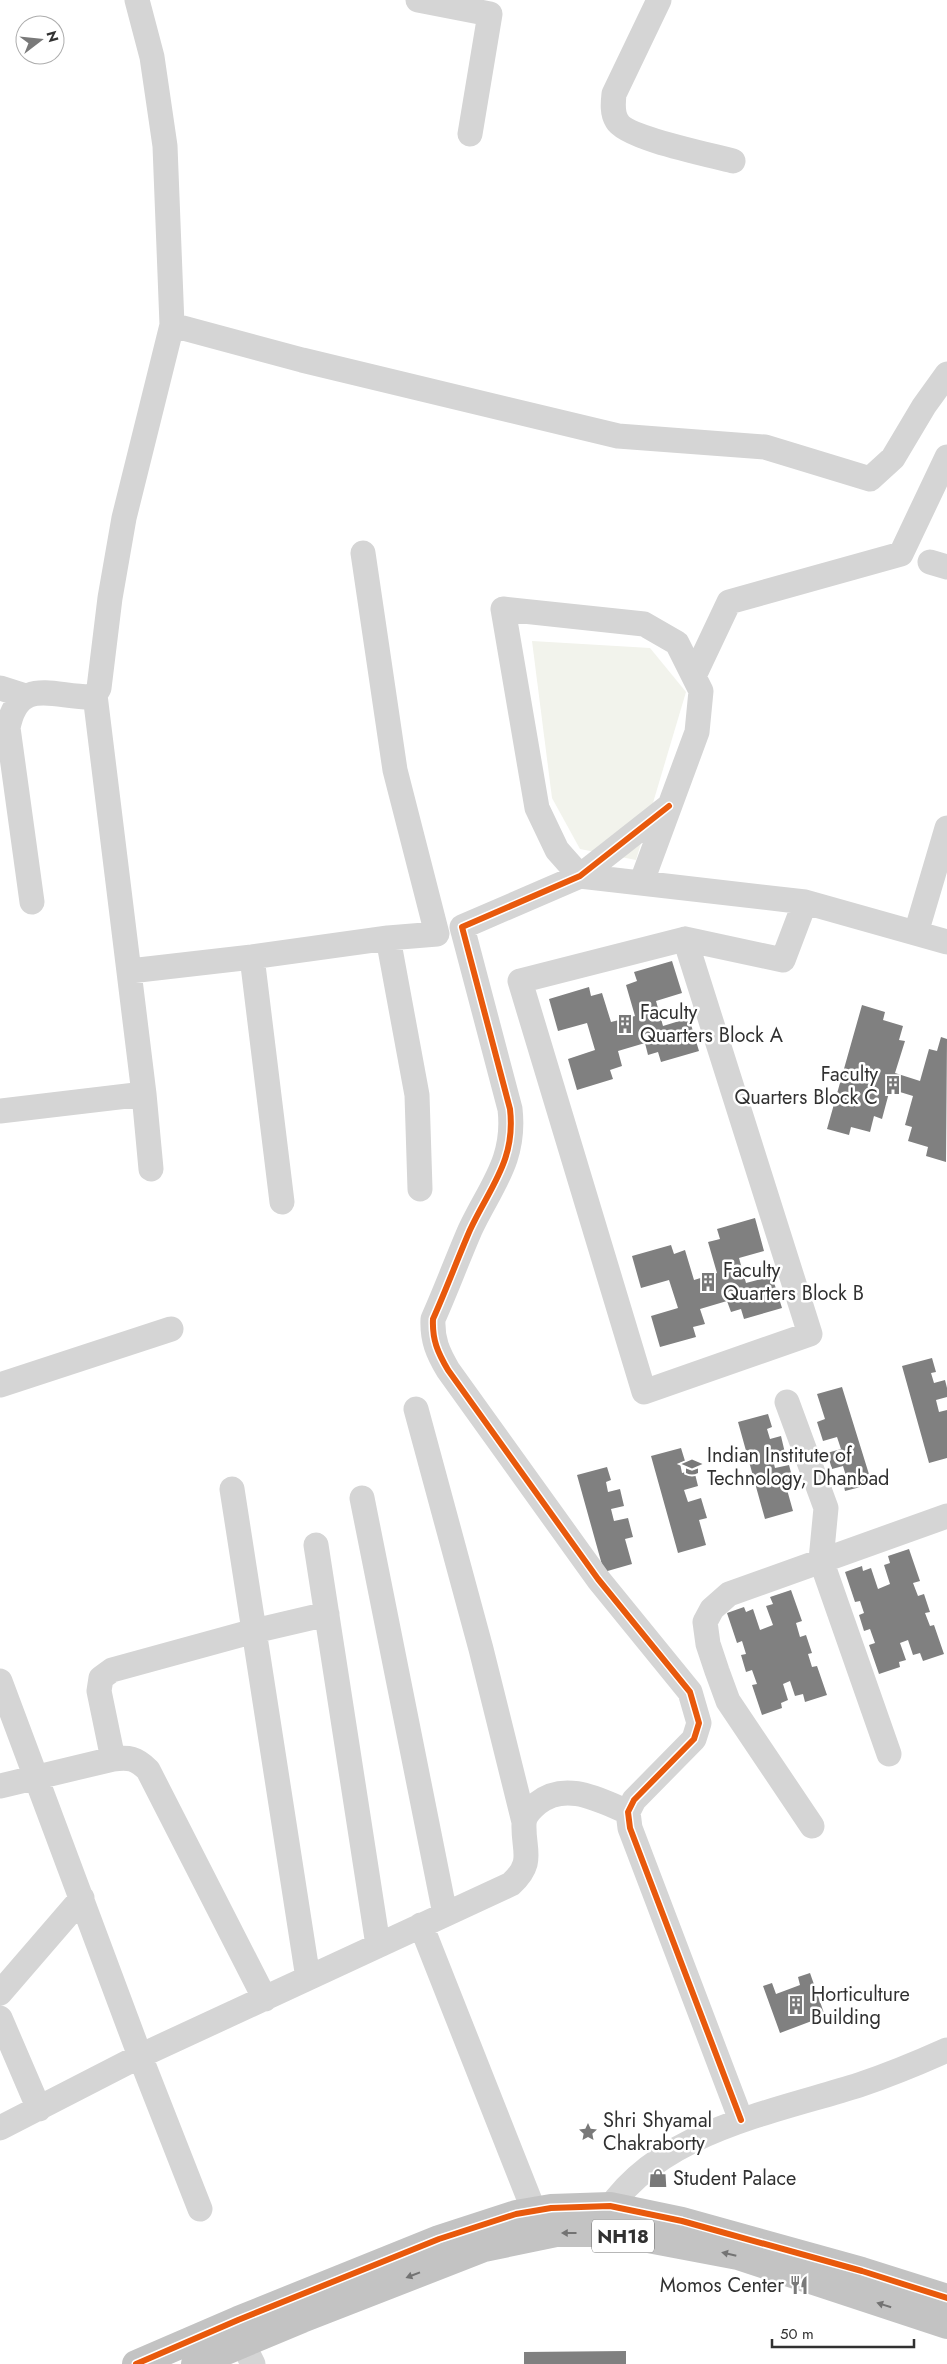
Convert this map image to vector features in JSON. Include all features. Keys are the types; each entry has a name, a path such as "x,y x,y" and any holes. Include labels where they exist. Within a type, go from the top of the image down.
{"highway":[{"name":"NH18","path":"136,2364 238,2320 439,2239 516,2214 551,2208 610,2206 682,2221 862,2271 947,2298"},
{"name":"NH18","path":"195,2364 248,2354 484,2248 556,2233 595,2233 692,2246 738,2256 947,2325"}],"street":[{"path":"137,0 152,57 165,146 172,324 124,518 110,598 101,682 95,695 130,971 144,1094 150,1168"},
{"path":"418,0 490,14 470,134"},
{"path":"659,0 614,94 613,109 617,121 626,130 640,136 733,161"},
{"path":"172,324 302,360 618,436 765,447 870,479 893,458 924,406 947,374"},
{"path":"694,676 729,602 901,554 947,457"},
{"path":"130,971 252,957 388,938 437,934 395,770 363,553"},
{"path":"642,882 697,732 701,691 694,676 677,643 644,624 503,609 537,808 557,850 580,876 805,902 947,942"},
{"path":"0,688 25,696 41,691 85,697 95,695"},
{"path":"25,696 14,711 8,728 32,902"},
{"path":"669,806 580,876 462,927 510,1109 512,1130 506,1160 471,1230 433,1319 432,1331 439,1355 481,1416 598,1578 690,1692 700,1723 694,1739 634,1800 628,1812 630,1828 644,1869 741,2120"},
{"path":"916,933 947,828"},
{"path":"685,939 810,1334 644,1392 520,981 685,939 783,960 805,902"},
{"path":"388,938 417,1095 420,1189"},
{"path":"252,957 282,1202"},
{"path":"0,1111 144,1094"},
{"path":"0,1385 171,1329"},
{"path":"786,1402 826,1508 821,1560 889,1754"},
{"path":"0,2128 140,2056 511,1884 522,1874 527,1858 524,1822 481,1649 416,1409"},
{"path":"232,1489 308,1978"},
{"path":"362,1498 444,1914"},
{"path":"812,1826 728,1701 708,1644 705,1622 712,1609 729,1594 947,1516"},
{"path":"316,1545 378,1945"},
{"path":"112,1759 99,1691 101,1678 112,1670 254,1631 328,1614"},
{"path":"0,1681 140,2056 200,2208"},
{"path":"0,1786 112,1759 126,1757 138,1760 148,1770 265,1999"},
{"path":"524,1822 531,1808 545,1797 566,1792 586,1795 628,1812"},
{"path":"0,1993 82,1898"},
{"path":"420,1925 534,2211"},
{"path":"0,2018 39,2109"},
{"path":"595,2233 610,2206 645,2170 666,2155 741,2120 860,2084 947,2050"}],"shaded area":[{"path":"532,641 650,648 686,692 636,860 580,849 552,798"}],"building":[{"name":"Faculty Quarters Block A","path":"672,961 682,993 656,1001 663,1026 689,1018 699,1051 661,1062 658,1052 648,1055 645,1043 618,1051 622,1066 610,1070 613,1079 577,1090 568,1059 595,1050 587,1023 558,1031 549,999 589,987 591,996 602,993 611,1022 635,1016 626,985 637,981 634,972"},
{"name":"Faculty Quarters Block C","path":"862,1005 885,1012 883,1020 903,1026 899,1040 905,1041 895,1073 920,1081 929,1049 937,1051 941,1037 947,1039 946,1162 926,1156 928,1147 908,1141 912,1127 905,1125 913,1096 890,1089 882,1119 874,1116 870,1132 851,1127 849,1135 827,1129"},
{"name":"Faculty Quarters Block B","path":"755,1218 764,1251 739,1258 746,1283 772,1276 782,1308 744,1319 741,1309 731,1312 727,1301 700,1309 705,1324 693,1327 696,1337 660,1347 651,1316 678,1308 669,1280 641,1288 632,1256 671,1245 674,1254 685,1250 694,1280 717,1273 708,1242 720,1239 717,1229"},
{"path":"932,1358 936,1372 931,1373 934,1383 945,1380 947,1388 947,1397 936,1400 939,1412 947,1410 947,1458 929,1463 902,1366"},
{"path":"842,1387 872,1484 845,1491 842,1477 846,1476 843,1466 832,1469 827,1453 841,1449 837,1437 823,1441 817,1422 825,1419 817,1394"},
{"path":"768,1414 772,1427 767,1429 770,1439 781,1436 785,1453 772,1456 775,1468 789,1465 794,1484 786,1486 793,1511 765,1519 738,1422"},
{"path":"681,1448 685,1461 680,1463 682,1473 694,1470 698,1486 684,1490 688,1502 701,1498 707,1518 699,1520 706,1545 678,1553 651,1456"},
{"path":"607,1467 611,1480 606,1482 608,1492 620,1489 624,1506 611,1509 614,1521 628,1518 633,1537 625,1539 632,1564 604,1572 577,1475"},
{"path":"909,1549 920,1581 913,1583 918,1596 924,1594 930,1612 925,1613 930,1626 934,1625 944,1654 923,1661 920,1653 913,1655 908,1640 900,1643 906,1660 899,1662 900,1667 879,1674 869,1645 875,1643 870,1629 864,1631 859,1615 864,1613 860,1601 855,1602 845,1572 862,1566 863,1571 871,1568 878,1589 890,1584 884,1565 890,1563 888,1556"},
{"path":"791,1590 802,1621 796,1623 800,1637 806,1635 812,1653 808,1654 812,1667 817,1666 827,1695 805,1702 803,1694 795,1696 790,1681 783,1684 788,1700 781,1703 782,1708 762,1715 752,1685 757,1684 752,1670 746,1672 741,1655 746,1654 742,1641 737,1643 727,1613 744,1607 746,1612 753,1609 760,1630 773,1625 766,1606 773,1604 770,1597"},
{"name":"Horticulture Building","path":"810,1973 825,2016 780,2033 763,1986 772,1983 776,1994 800,1985 798,1977"},
{"path":"626,2351 626,2364 524,2364 524,2352"}],"cycle path":[{"path":"669,806 580,876 462,927 510,1109 511,1127 509,1143 500,1172 470,1230 433,1319 433,1327 436,1346 448,1370 598,1579 690,1692 699,1723 694,1739 634,1800 628,1812 630,1828 741,2120"},
{"path":"136,2364 238,2320 439,2239 516,2214 551,2208 610,2206 682,2221 862,2271 947,2298"}],"place":[{"name":"Faculty Quarters Block A","path":"625,1024"},
{"name":"Faculty Quarters Block C","path":"893,1085"},
{"name":"Faculty Quarters Block B","path":"708,1282"},
{"name":"Indian Institute of Technology, Dhanbad","path":"692,1467"},
{"name":"Horticulture Building","path":"796,2005"},
{"name":"Shri Shyamal Chakraborty","path":"588,2132"},
{"name":"Student Palace","path":"658,2178"},
{"name":"Momos Center","path":"799,2285"}]}
